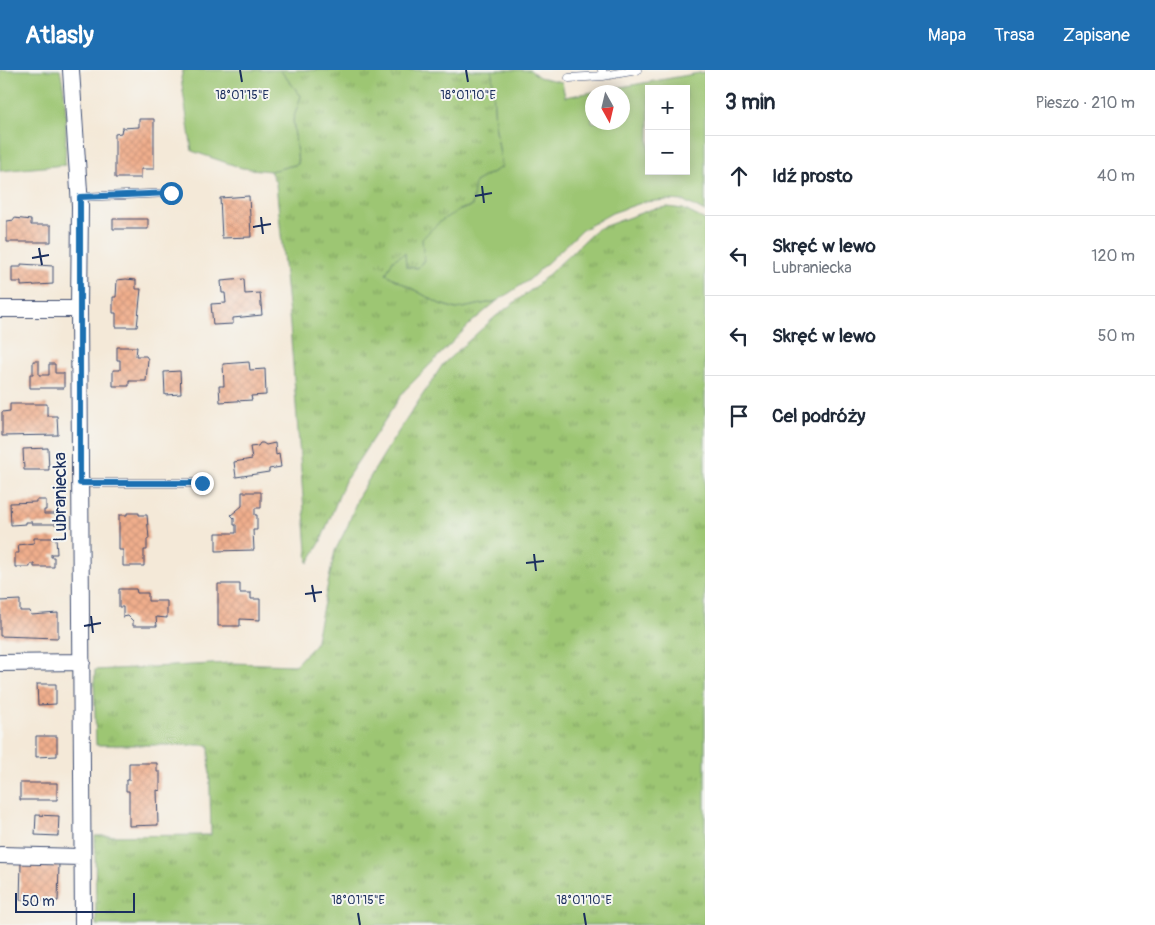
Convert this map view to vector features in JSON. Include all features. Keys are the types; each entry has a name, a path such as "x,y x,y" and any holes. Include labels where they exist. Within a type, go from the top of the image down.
{"street":[{"name":"Lubraniecka","path":"71,70 80,197 81,857 83,925"},
{"path":"0,309 79,309"},
{"path":"0,662 82,662"},
{"path":"0,855 81,857"}],"lane":[{"path":"569,78 637,70"},
{"path":"80,197 171,193"},
{"path":"80,483 202,483"}],"green space":[{"path":"0,70 60,70 65,105 65,165 0,171"},
{"path":"183,70 280,70 301,96 293,120 298,164 270,171 242,168 192,151 181,78"},
{"path":"280,70 492,70 495,123 502,167 475,182 472,206 458,210 418,268 406,267 405,254 386,274 440,304 456,309 497,301 472,322 404,391 345,481 320,543 308,563 290,326 276,183 270,171 298,164 293,119 301,96"},
{"path":"492,70 530,70 539,77 562,82 565,97 585,93 585,130 630,130 630,85 705,72 705,212 684,201 667,200 644,202 612,213 582,230 529,280 497,301 457,309 440,304 386,274 393,260 405,253 406,267 418,268 424,260 422,239 445,218 472,206 475,182 502,167 495,123"},
{"path":"668,207 683,209 705,220 705,925 96,925 95,836 211,835 209,745 96,745 95,670 231,663 295,665 315,644 335,551 348,525 358,497 443,364 495,317 535,287 597,229 652,209"}],"building":[{"path":"139,119 154,119 154,169 141,169 141,178 115,178 115,134 121,133 122,128 139,127"},
{"path":"249,196 251,237 222,238 220,198"},
{"path":"14,218 31,220 31,225 51,225 51,242 7,242 7,221 14,220"},
{"path":"113,219 148,219 148,229 113,229"},
{"path":"21,264 53,266 53,284 21,286 21,282 12,282 12,267 21,267"},
{"path":"244,279 245,294 260,293 262,315 233,318 233,324 213,325 211,304 226,303 225,293 222,293 221,281"},
{"path":"117,280 136,280 136,289 141,289 137,327 116,327 116,313 113,313 113,297 116,297"},
{"path":"117,347 137,347 136,356 146,356 148,359 146,381 129,381 129,386 113,386 113,370 120,370 120,360 117,360"},
{"path":"33,361 39,361 39,375 49,375 49,364 55,364 55,373 64,373 64,388 30,388 30,374 33,374"},
{"path":"249,362 250,370 265,369 266,395 251,396 252,400 220,402 219,386 224,386 223,364"},
{"path":"180,371 181,394 165,395 164,372"},
{"path":"10,404 47,404 47,416 57,416 58,435 2,436 2,412 10,411"},
{"path":"260,443 266,445 275,443 276,455 279,454 281,467 269,469 269,472 236,477 234,462 252,459 250,447 258,446"},
{"path":"48,448 49,470 24,470 23,449"},
{"path":"242,492 261,492 261,508 255,508 257,530 253,530 254,550 216,551 216,533 236,533 236,525 234,525 234,518 231,515 242,506"},
{"path":"36,500 46,500 44,514 56,514 56,524 32,524 32,522 26,522 26,524 11,525 10,503 36,502"},
{"path":"127,513 147,515 149,539 147,539 147,550 144,550 144,566 123,566 123,550 119,550 119,515 127,515"},
{"path":"34,538 56,538 57,554 51,554 51,557 54,557 54,567 34,567 34,564 30,564 30,567 15,567 15,553 19,553 18,545 34,543"},
{"path":"218,584 240,584 240,593 251,593 251,599 260,599 260,620 240,619 240,626 218,626"},
{"path":"119,589 136,589 137,593 148,593 148,601 167,601 167,618 156,617 157,626 133,626 133,621 128,616 123,617 123,607 119,607"},
{"path":"20,600 20,611 30,611 31,615 58,613 58,638 0,636 0,601"},
{"path":"37,684 56,684 56,704 38,705"},
{"path":"36,736 57,736 57,756 36,757"},
{"path":"129,763 157,763 157,772 160,772 160,791 157,790 158,825 129,826 129,791 126,791 126,780 129,780"},
{"path":"20,783 57,783 57,800 20,800"},
{"path":"36,815 59,816 58,836 35,835"},
{"path":"21,863 59,864 58,901 20,900"}],"route":[{"path":"171,193 80,197 80,483 202,483"}]}
